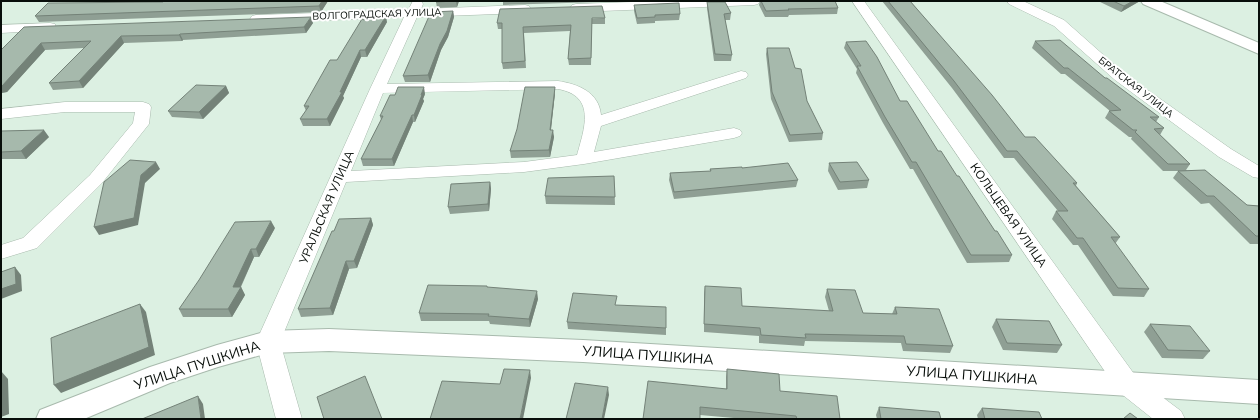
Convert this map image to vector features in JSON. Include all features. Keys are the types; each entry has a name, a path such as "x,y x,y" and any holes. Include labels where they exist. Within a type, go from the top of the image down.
{"street":[{"path":"562,8 754,1"},
{"name":"КОЛЬЦЕВАЯ УЛИЦА","path":"858,1 1128,385 1172,419"},
{"name":"БРАТСКАЯ УЛИЦА","path":"1013,1 1059,23 1120,77 1225,153 1259,173"},
{"path":"1148,1 1259,49"},
{"name":"ВОЛГОГРАДСКАЯ УЛИЦА","path":"247,19 416,7 539,9"},
{"name":"УРАЛЬСКАЯ УЛИЦА","path":"268,342 377,89 416,7"},
{"path":"1,29 64,26"},
{"path":"594,123 741,75"},
{"path":"377,89 558,84 571,86 589,101 593,111 594,123 584,159"},
{"path":"1,114 65,107 143,107 141,124 96,179 30,243 1,252"},
{"path":"339,177 524,167 584,159 734,133"},
{"name":"УЛИЦА ПУШКИНА","path":"51,419 160,375 217,356 268,342 329,340 583,351 1259,392"},
{"path":"268,342 289,419"}],"building":[{"path":"322,1 319,6 35,16 48,3"},
{"path":"761,1 835,1 838,8 766,11"},
{"path":"888,1 910,1 992,95 1025,137 1035,137 1077,183 1073,183 1120,237 1111,237 1149,289 1118,288 1083,238 1077,238 1056,211 1068,211 1017,151 1007,151 954,81"},
{"path":"1113,1 1133,1 1124,6"},
{"path":"707,2 725,2 731,13 724,14 732,55 715,54"},
{"path":"679,3 680,14 655,15 655,17 637,18 634,5"},
{"path":"602,6 605,18 592,18 591,58 568,59 571,25 523,27 525,61 502,63 502,23 497,23 500,9"},
{"path":"453,11 447,31 440,44 428,75 403,76 430,14 432,12"},
{"path":"366,16 386,16 365,50 360,50 340,92 342,92 327,119 300,119 309,106 304,106 330,60 337,60 362,19 364,20"},
{"path":"311,17 304,27 179,35 121,36 79,81 49,83 91,41 41,43 1,86 1,50 24,27"},
{"path":"1060,40 1105,78 1159,117 1150,117 1164,128 1154,129 1190,164 1168,164 1135,132 1137,130 1133,130 1109,111 1121,110 1068,68 1064,68 1035,41"},
{"path":"866,41 877,57 900,101 907,101 938,151 941,151 957,176 959,176 1012,255 971,255 916,162 912,162 885,117 857,66 861,66 846,42"},
{"path":"767,48 789,48 795,68 801,69 807,101 823,133 790,135 772,92"},
{"path":"196,85 226,86 199,112 168,111"},
{"path":"398,87 424,87 414,115 412,115 392,159 361,159 383,116 380,116 390,95 395,95"},
{"path":"525,87 555,87 550,130 553,130 549,150 510,151 517,129"},
{"path":"44,130 21,151 1,152 1,131"},
{"path":"130,160 156,162 141,175 134,218 94,227 104,182"},
{"path":"857,162 869,180 840,182 829,163"},
{"path":"788,163 798,180 674,192 670,173 711,171 710,169 742,168"},
{"path":"1205,170 1247,205 1259,206 1259,236 1256,236 1214,196 1207,196 1178,171"},
{"path":"614,176 615,197 545,196 548,178"},
{"path":"490,182 488,204 448,207 451,184"},
{"path":"371,218 354,261 346,261 330,308 298,309 332,231 334,231 339,219"},
{"path":"271,221 256,249 251,249 233,287 241,287 228,309 179,309 235,222"},
{"path":"15,267 16,284 1,289 1,272"},
{"path":"428,285 487,286 537,291 529,319 488,316 489,314 419,313"},
{"path":"705,286 741,288 742,306 833,311 827,289 855,290 863,313 897,314 895,307 939,309 953,346 906,344 904,336 805,334 806,338 761,335 760,328 704,324"},
{"path":"573,293 617,296 615,305 666,307 666,328 567,322"},
{"path":"140,304 149,347 54,385 51,338"},
{"path":"996,319 1049,321 1062,345 1007,343"},
{"path":"1150,324 1190,326 1210,351 1168,350"},
{"path":"504,369 530,370 520,419 430,419 442,381 500,384"},
{"path":"727,369 779,374 780,391 837,396 840,419 797,419 796,416 700,407 700,419 643,419 648,381 727,389"},
{"path":"365,376 382,419 324,419 317,397"},
{"path":"575,383 608,387 602,419 566,419"},
{"path":"198,396 201,419 142,419"},
{"path":"879,407 939,412 941,419 881,419"},
{"path":"982,408 1039,412 1042,419 985,419"},
{"path":"1130,413 1138,419 1123,419"}]}
